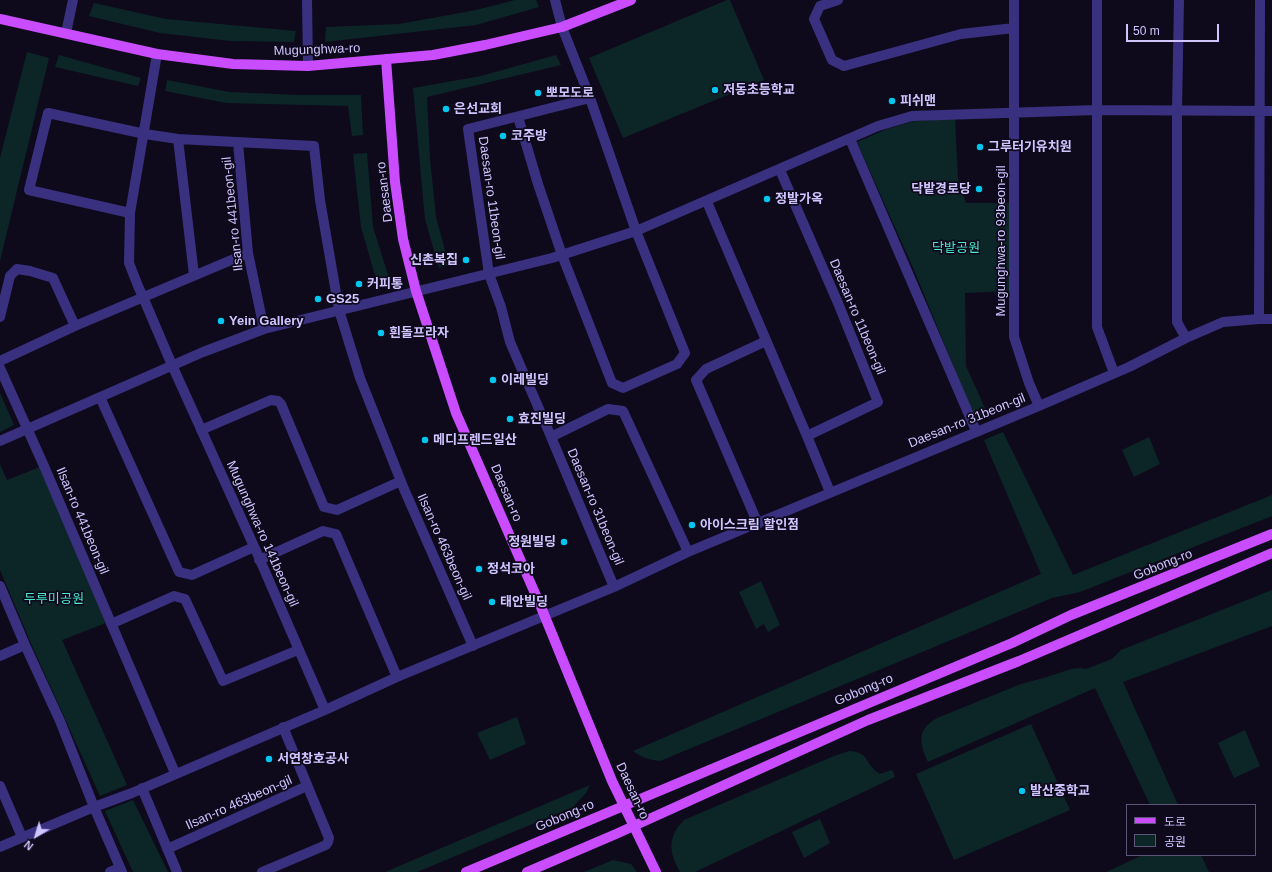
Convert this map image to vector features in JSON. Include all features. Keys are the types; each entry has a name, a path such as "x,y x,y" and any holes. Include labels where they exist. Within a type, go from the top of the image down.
{"main road":[{"name":"Mugunghwa-ro","path":"0,19 157,54 233,64 308,66 432,55 485,45 562,27 631,0"},
{"name":"Daesan-ro","path":"386,59 395,182 403,238 416,292 456,413 545,616 612,781 625,805 656,872"},
{"name":"Gobong-ro","path":"466,872 1012,643 1071,615 1272,534"},
{"path":"527,872 868,720 1019,661 1272,553"}],"street":[{"path":"66,33 73,0"},
{"path":"307,0 308,66"},
{"path":"518,116 538,184 562,255 612,384 623,388 677,364 685,353 636,231 590,98 562,27 555,0"},
{"path":"838,0 820,6 814,19 832,60 844,66 961,34 1014,28"},
{"name":"Mugunghwa-ro 93beon-gil","path":"1014,0 1014,337 1029,383 1039,406"},
{"path":"1096,0 1097,328 1114,373"},
{"path":"1179,0 1177,111 1177,322 1186,338"},
{"path":"1259,319 1260,0"},
{"name":"Mugunghwa-ro 141beon-gil","path":"157,54 130,213 129,263 172,365 260,560 325,710"},
{"name":"Daesan-ro 11beon-gil","path":"551,437 510,342 501,307 489,274 468,129 590,98"},
{"name":"Daesan-ro 11beon-gil","path":"416,292 562,255 636,231 707,202 878,126 912,116 1097,110 1272,111"},
{"path":"130,213 29,190 48,113 144,134 178,139 314,146 320,200 339,310 360,378 401,481 337,510 324,507 281,404 278,401 270,400 201,430"},
{"path":"178,139 194,275"},
{"path":"850,139 976,431"},
{"name":"Ilsan-ro 441beon-gil","path":"238,143 248,253 264,329"},
{"name":"Daesan-ro 11beon-gil","path":"780,170 838,303 878,402 808,436"},
{"path":"707,202 808,436 830,492"},
{"path":"0,361 75,326 248,253"},
{"path":"0,317 10,276 17,269 30,271 53,278 75,326"},
{"path":"0,441 172,365 264,329 416,292"},
{"name":"Daesan-ro 31beon-gil","path":"545,616 614,587 688,552 1039,406 1223,322 1272,319"},
{"path":"758,524 696,380 706,369 766,341"},
{"name":"Ilsan-ro 441beon-gil","path":"0,368 111,624"},
{"path":"100,397 179,572 192,575 254,547"},
{"path":"551,437 608,409 623,411 688,552"},
{"name":"Daesan-ro 31beon-gil","path":"551,437 614,587"},
{"name":"Ilsan-ro 463beon-gil","path":"401,481 473,646"},
{"path":"260,560 323,531 336,534 397,677"},
{"path":"0,586 60,721 121,870 110,872"},
{"path":"175,773 111,624 174,596 185,599 223,681 298,650"},
{"path":"0,847 325,710 397,677 545,616"},
{"path":"0,656 25,645"},
{"name":"Ilsan-ro 463beon-gil","path":"167,849 307,786 283,727"},
{"path":"0,786 22,837"},
{"path":"262,872 326,845 328,842 329,838 307,786"},
{"path":"142,788 177,872"}],"green space":[{"path":"515,0 536,0 539,7 476,25 325,42 326,27 399,24 476,10"},
{"path":"730,0 764,80 623,138 589,58"},
{"path":"94,3 166,19 296,31 294,42 231,41 160,33 89,16"},
{"path":"27,52 49,58 0,261 0,158"},
{"path":"59,55 141,78 138,86 55,67"},
{"path":"556,55 561,65 427,97 430,159 436,217 449,265 439,268 425,219 413,88 481,76"},
{"path":"167,80 229,92 300,95 361,95 363,135 352,136 348,106 226,103 165,91"},
{"name":"닥밭공원","path":"955,119 958,178 966,203 1010,203 1009,291 965,293 966,366 989,417 976,421 914,270 857,142 887,129 914,121"},
{"path":"367,153 373,227 389,278 377,282 361,227 353,154"},
{"path":"0,393 14,425 0,432"},
{"path":"1003,432 1073,575 1272,495 1272,516 1080,592 1052,598 660,761 645,758 633,751 1041,574 984,440"},
{"path":"1149,437 1160,464 1134,477 1122,450"},
{"name":"두루미공원","path":"0,464 7,480 40,467 106,623 62,640 127,785 100,796 33,648 0,570"},
{"path":"761,581 780,625 768,632 764,624 756,629 739,592"},
{"path":"1272,590 1272,626 1123,682 1178,804 1150,804 1095,688 928,762 922,743 923,732 931,722 937,718 1021,684 1071,669 1086,669 1112,659 1121,650"},
{"path":"517,717 526,744 490,760 477,733"},
{"path":"1031,724 1070,810 954,860 916,774"},
{"path":"1245,730 1260,766 1234,778 1218,743"},
{"path":"849,751 856,752 864,756 872,767 880,774 892,770 895,777 695,872 680,872 676,865 672,851 672,839 678,826 684,820"},
{"path":"590,785 586,793 573,807 417,872 385,872"},
{"path":"133,800 168,872 133,872 105,811"},
{"path":"820,819 830,843 804,858 792,832"},
{"path":"1141,856 1201,856 1209,872 1106,872"},
{"path":"613,860 631,864 637,872 584,872"}],"place":[{"name":"저동초등학교","path":"715,90"},
{"name":"뽀모도로","path":"538,93"},
{"name":"피쉬맨","path":"892,101"},
{"name":"은선교회","path":"446,109"},
{"name":"코주방","path":"503,136"},
{"name":"그루터기유치원","path":"980,147"},
{"name":"닥밭경로당","path":"979,189"},
{"name":"정발가옥","path":"767,199"},
{"name":"신촌복집","path":"466,260"},
{"name":"커피통","path":"359,284"},
{"name":"GS25","path":"318,299"},
{"name":"Yein Gallery","path":"221,321"},
{"name":"흰돌프라자","path":"381,333"},
{"name":"이레빌딩","path":"493,380"},
{"name":"효진빌딩","path":"510,419"},
{"name":"메디프렌드일산","path":"425,440"},
{"name":"아이스크림 할인점","path":"692,525"},
{"name":"정원빌딩","path":"564,542"},
{"name":"정석코아","path":"479,569"},
{"name":"태안빌딩","path":"492,602"},
{"name":"서연창호공사","path":"269,759"},
{"name":"발산중학교","path":"1022,791"}]}
